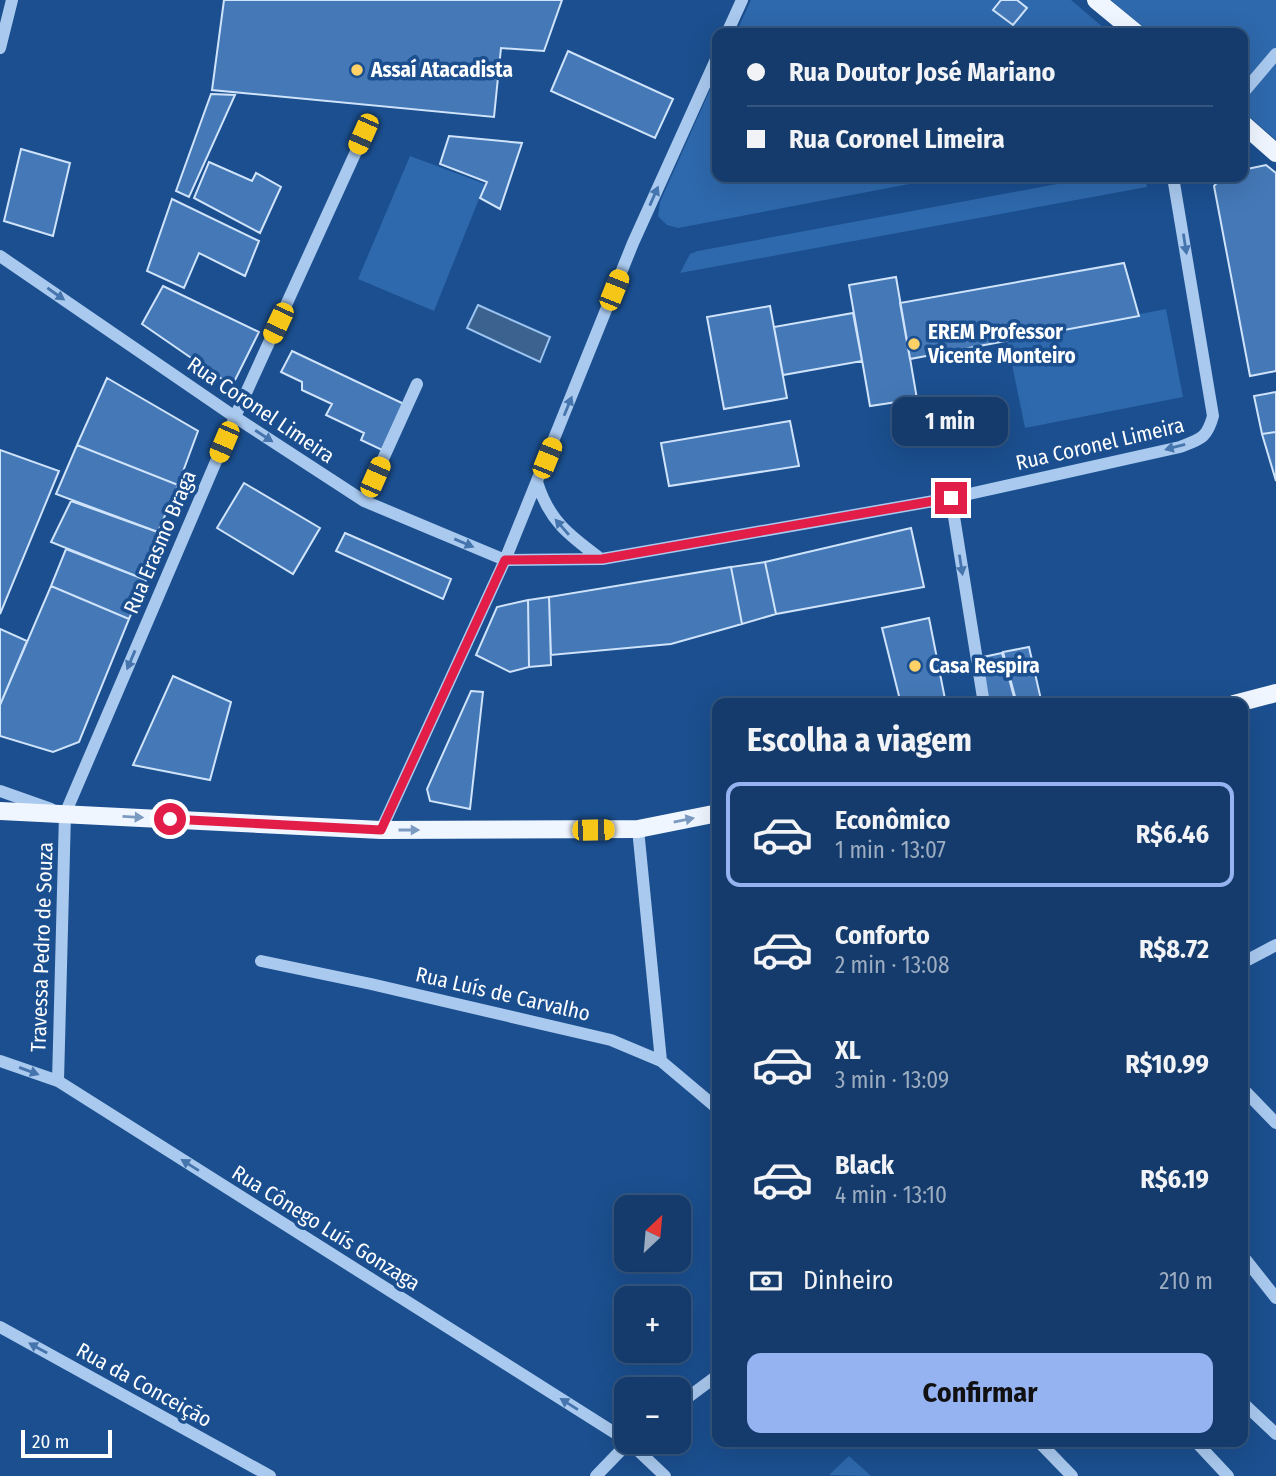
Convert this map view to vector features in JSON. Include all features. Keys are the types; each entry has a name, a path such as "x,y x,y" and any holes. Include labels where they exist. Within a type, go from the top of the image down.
{"main road":[{"path":"1096,0 1130,28"},
{"path":"1248,128 1276,153"},
{"path":"1248,700 1276,693"},
{"path":"0,811 381,830 638,829 712,814"}],"street":[{"path":"0,48 12,0"},
{"path":"729,28 742,0"},
{"path":"1248,87 1276,54"},
{"path":"381,830 505,560 633,243 712,68"},
{"name":"Rua Erasmo Braga","path":"65,814 234,417 363,134"},
{"name":"Rua Coronel Limeira","path":"0,256 234,417 364,501 505,560 602,559 951,498 1180,447 1199,440 1206,434 1213,415 1174,182"},
{"path":"364,501 417,384"},
{"path":"537,482 543,502 556,521 571,537 602,559"},
{"path":"951,498 983,698"},
{"path":"0,791 65,814"},
{"name":"Travessa Pedro de Souza","path":"58,1081 65,814"},
{"path":"638,829 661,1061"},
{"path":"1248,960 1276,944"},
{"name":"Rua Luís de Carvalho","path":"261,961 611,1040 661,1061 712,1104"},
{"name":"Rua Cônego Luís Gonzaga","path":"0,1061 58,1081 614,1433"},
{"path":"1248,1094 1276,1123"},
{"path":"1248,1263 1276,1298"},
{"name":"Rua da Conceição","path":"0,1327 270,1476"},
{"path":"691,1395 712,1379"},
{"path":"1248,1408 1276,1434"},
{"path":"1044,1447 1072,1476"},
{"path":"1201,1447 1228,1476"},
{"path":"596,1476 617,1454"},
{"name":"Rua Cônego Luís Gonzaga","path":"641,1454 665,1476"}],"shaded area":[{"path":"751,0 1071,0 1104,28 738,28"},
{"path":"1111,0 1276,0 1276,140 1248,115 1248,28 1144,28"},
{"path":"712,85 712,182 920,182 678,228 667,225 658,216 660,202"},
{"path":"410,156 485,184 434,311 358,279"},
{"path":"1068,182 1146,182 1147,187 680,273 690,254"},
{"path":"478,305 550,337 540,362 467,328"},
{"path":"1166,309 1183,397 1025,428 1007,340"},
{"path":"849,1456 871,1476 829,1475"}],"building":[{"name":"Assaí Atacadista","path":"224,0 562,0 544,51 501,48 494,117 212,90"},
{"path":"1001,0 1017,0 1027,8 1013,25 993,10"},
{"path":"568,51 673,99 655,138 551,91"},
{"path":"211,94 235,95 189,197 176,191"},
{"path":"449,136 522,143 500,209 480,198 487,182 440,164"},
{"path":"21,149 70,163 53,236 4,221"},
{"path":"209,162 252,181 256,173 281,187 260,233 194,198"},
{"path":"1266,165 1276,173 1276,371 1250,376 1214,186 1218,182 1248,182 1248,169"},
{"path":"172,199 259,241 245,276 199,253 184,288 147,271"},
{"path":"1124,263 1139,316 910,359 900,303"},
{"path":"896,277 917,399 870,406 849,285"},
{"path":"163,286 259,332 232,386 142,324"},
{"path":"770,306 787,398 724,409 707,317"},
{"path":"853,313 862,361 783,375 774,327"},
{"path":"292,351 404,404 382,450 361,440 364,433 326,415 332,404 302,390 302,382 281,372"},
{"path":"107,378 198,431 178,485 77,445"},
{"path":"1276,392 1276,432 1262,434 1254,396"},
{"path":"790,421 799,466 669,486 661,443"},
{"path":"1276,432 1276,481 1262,434"},
{"path":"77,445 178,485 158,532 56,494"},
{"path":"0,450 59,471 0,614"},
{"path":"244,483 320,528 293,574 217,528"},
{"path":"71,501 163,534 146,580 51,542"},
{"path":"911,528 924,587 776,614 765,562"},
{"path":"345,533 451,579 443,599 336,551"},
{"path":"66,549 146,580 129,619 51,586"},
{"path":"765,562 776,614 742,624 731,567"},
{"path":"731,567 742,624 671,644 551,655 549,597"},
{"path":"51,586 129,619 79,742 53,752 0,736 0,705"},
{"path":"549,597 551,665 529,667 528,600"},
{"path":"528,600 529,667 510,672 476,655 497,607"},
{"name":"Casa Respira","path":"929,618 945,698 900,698 882,628"},
{"path":"0,629 27,641 0,705"},
{"path":"1029,647 1041,698 1015,698 1003,652"},
{"path":"1002,653 1014,698 985,698 978,658"},
{"path":"173,676 231,702 210,780 133,765"},
{"path":"471,691 483,692 470,809 430,801 427,789"}],"place":[{"name":"Assaí Atacadista","path":"357,70"},
{"name":"EREM Professor Vicente Monteiro","path":"914,344"},
{"name":"Casa Respira","path":"915,666"}],"route":[{"path":"170,819 381,830 505,560 602,559 951,498"}]}
